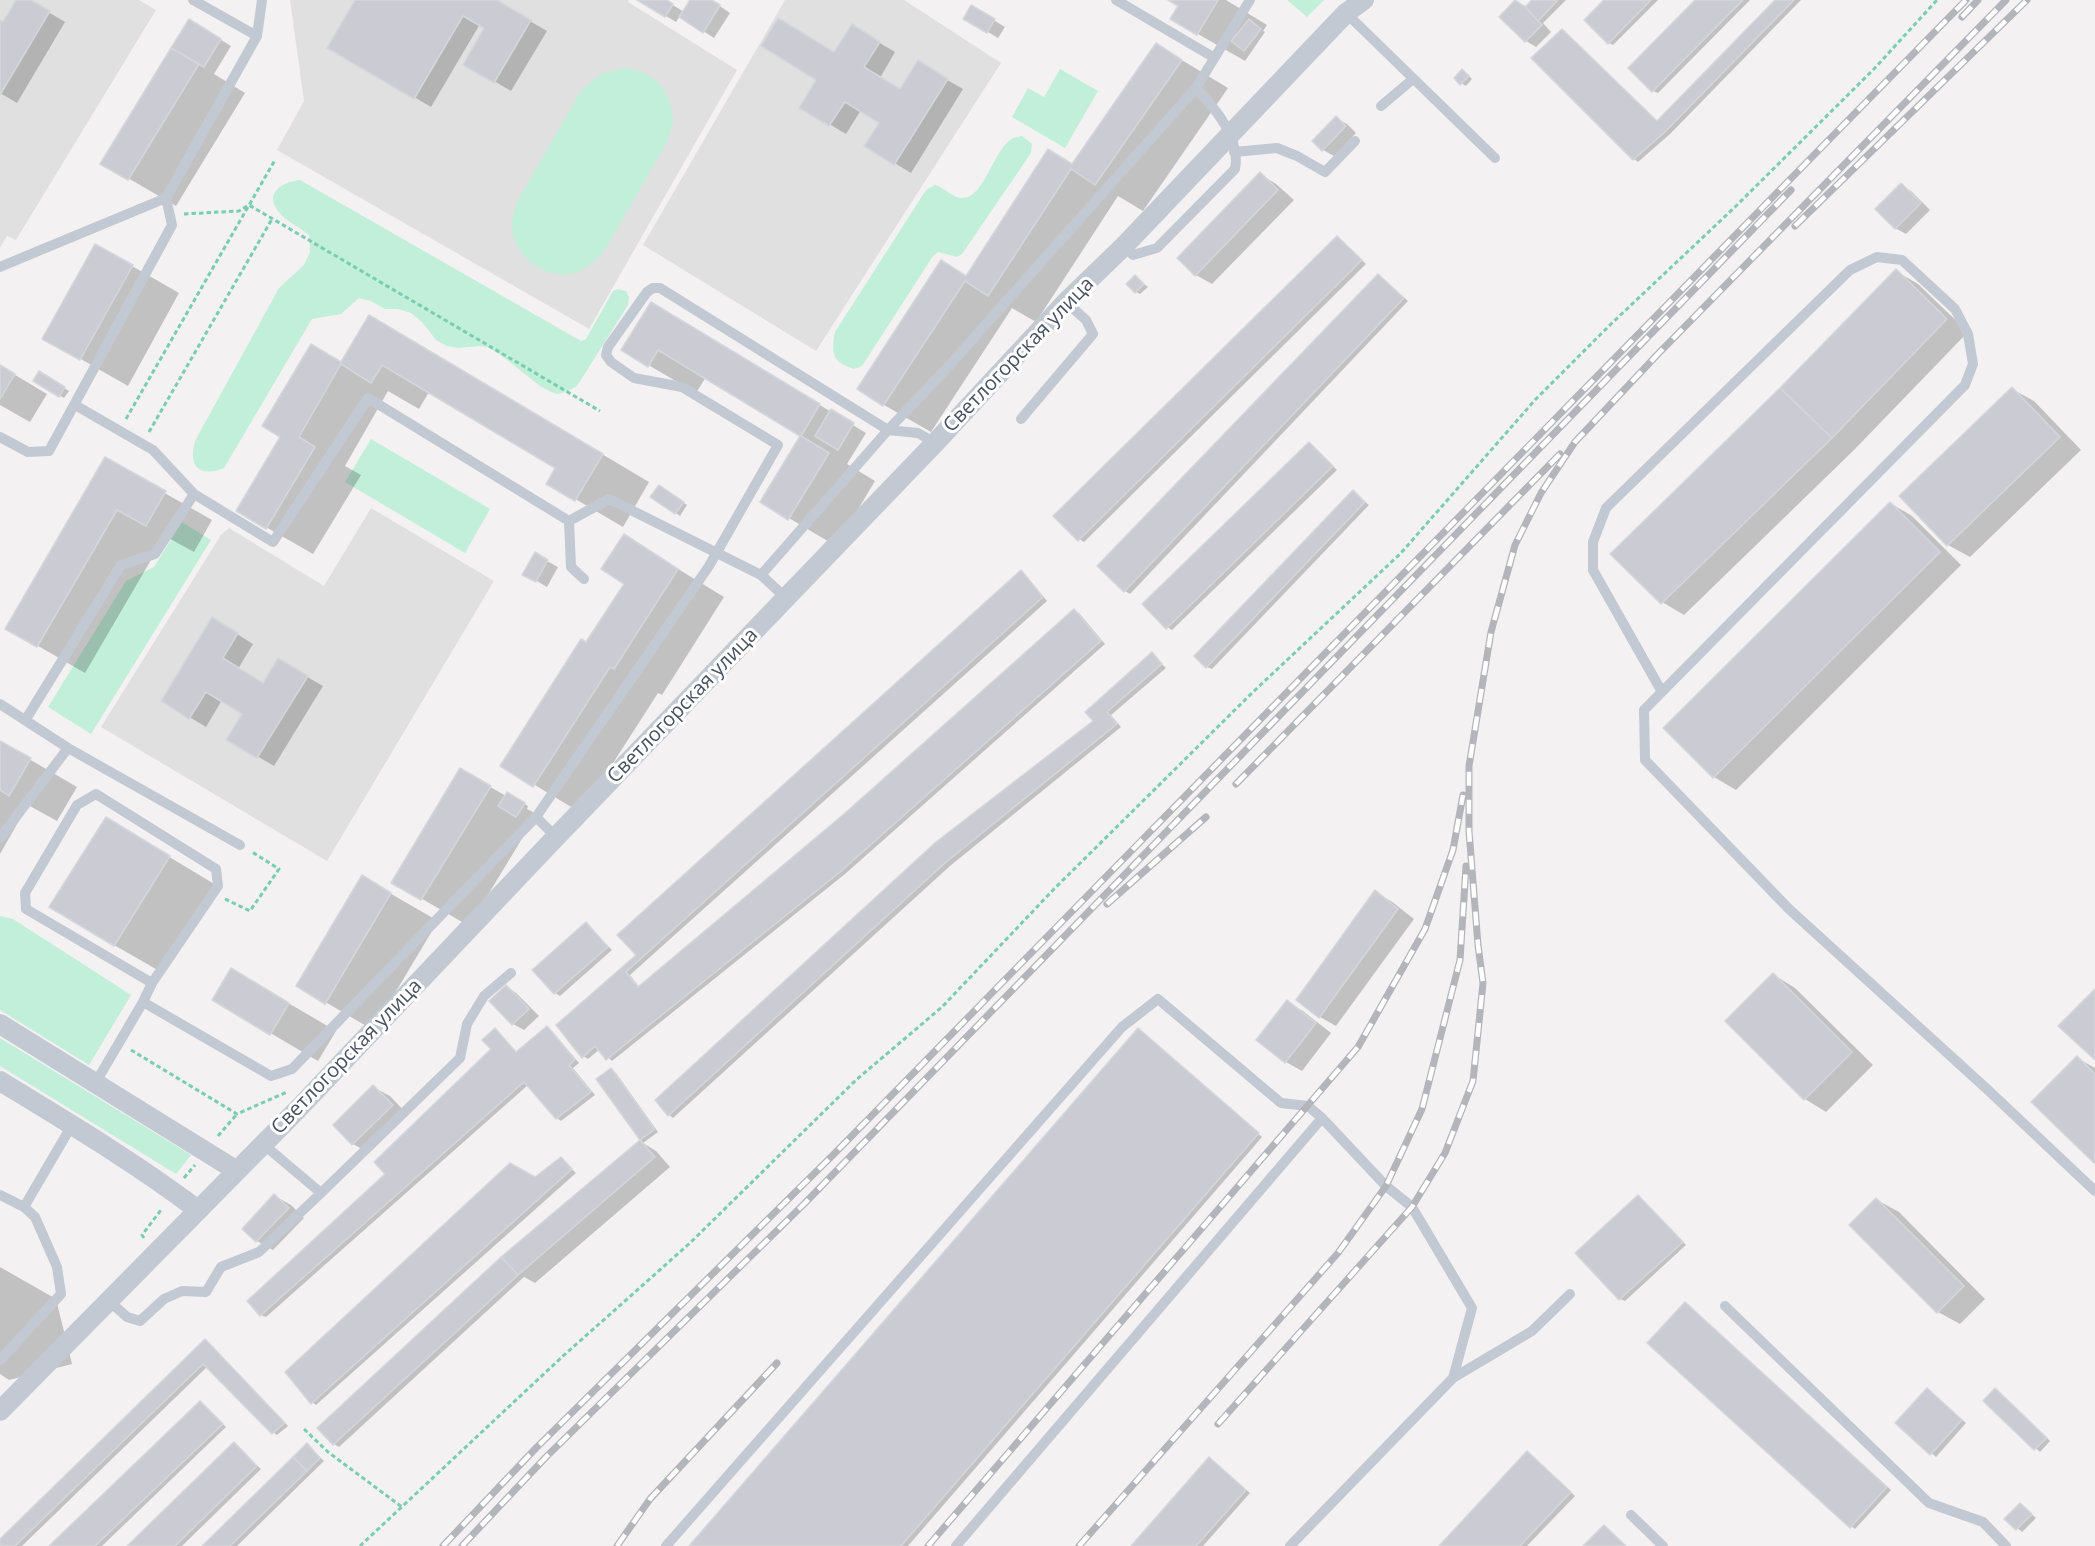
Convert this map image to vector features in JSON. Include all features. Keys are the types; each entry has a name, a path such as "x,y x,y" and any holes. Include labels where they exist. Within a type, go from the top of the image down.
{"street":[{"name":"Светлогорская улица","path":"0,1411 263,1144 935,443 1066,302 1232,144 1346,13 1364,0"},
{"path":"0,1024 237,1171"},
{"path":"0,1082 72,1125 198,1210"}],"lane":[{"path":"194,0 258,36"},
{"path":"0,267 166,198 258,36 262,0"},
{"path":"1116,0 1213,57"},
{"path":"761,575 888,430 947,368 1196,88 1250,0"},
{"path":"1346,13 1495,158"},
{"path":"1381,106 1413,79"},
{"path":"1124,246 1133,255 1157,248 1235,169 1237,159 1232,144 1212,105 1196,88"},
{"path":"1232,144 1277,148 1325,172 1355,141"},
{"path":"0,437 28,452 50,451 172,225 166,198"},
{"path":"1662,692 1593,570 1593,542 1606,508 1850,270 1877,257 1902,260 1955,309 1968,334 1973,364 1965,385 1662,692 1644,710 1645,760 1788,909 1988,1090 2095,1191"},
{"path":"144,1002 272,1076 292,1070 536,817 717,552 778,445 682,387 634,378 611,362 606,355 609,347 647,292 653,288 660,288 888,430 918,433 935,443"},
{"path":"1021,419 1093,334 1086,320 1066,302"},
{"path":"75,405 153,450 194,494 273,542 368,398 569,521"},
{"path":"26,719 121,565 155,554 194,494"},
{"path":"569,521 609,499 761,575 786,598"},
{"path":"569,521 571,567 584,579"},
{"path":"0,704 68,748 240,845"},
{"path":"0,838 68,748"},
{"path":"96,1082 153,983 218,886 216,869 96,794 78,805 25,893 26,909 153,983"},
{"path":"536,817 556,837"},
{"path":"109,1301 127,1317 140,1321 165,1299 182,1291 206,1292 221,1267 259,1252 460,1058 467,1024 484,996 510,973"},
{"path":"666,1546 1122,1027 1158,999 1281,1103 1308,1106 1386,1186 1412,1207 1472,1308 1453,1378"},
{"path":"956,1546 1322,1118"},
{"path":"24,1207 72,1125"},
{"path":"263,1144 321,1193"},
{"path":"0,1195 24,1207 35,1217 57,1266 61,1294 0,1360"},
{"path":"1290,1546 1453,1378 1532,1331 1570,1294"},
{"path":"1725,1306 1929,1503 1983,1522 2006,1546"},
{"path":"1631,1515 1664,1546"}],"path":[{"path":"360,1546 562,1357 690,1243 856,1080 942,1007 1054,889 1228,716 1401,553 1535,400 1611,324 1752,191 1874,69 1937,0"},
{"path":"126,419 275,160"},
{"path":"170,215 239,210 249,205"},
{"path":"249,205 600,411"},
{"path":"149,432 273,219"},
{"path":"213,893 250,911 279,869 240,845"},
{"path":"119,1043 237,1114"},
{"path":"218,1136 237,1114 287,1092"},
{"path":"183,1179 196,1163"},
{"path":"142,1236 160,1210"},
{"path":"304,1429 328,1452 402,1507"}],"shaded area":[{"path":"0,0 139,0 156,10 16,240 7,236 0,248"},
{"path":"290,0 629,0 628,2 737,70 589,329 277,150 304,101"},
{"path":"785,0 904,0 1001,63 816,351 643,245"},
{"path":"371,508 494,581 327,861 101,727 221,535 229,528 324,586"}],"green space":[{"path":"1287,0 1324,0 1307,17"},
{"path":"628,68 647,74 662,86 671,104 673,123 667,142 606,248 597,259 577,272 553,273 541,269 522,254 512,231 512,219 518,200 579,94 600,75"},
{"path":"1060,69 1098,91 1065,148 1012,117 1028,88 1044,97"},
{"path":"1022,136 1032,144 1031,153 962,254 957,257 938,252 933,256 862,366 854,369 837,360 833,352 835,332 926,190 935,185 957,197 969,196 983,183 1006,144 1013,138"},
{"path":"300,180 581,341 586,339 613,291 618,289 626,291 629,297 628,305 577,386 558,394 540,386 488,347 447,346 436,340 422,322 411,313 398,309 385,309 371,301 359,298 341,314 312,319 224,468 208,472 202,470 198,468 193,457 195,441 279,288 304,265 310,252 309,235 281,215 273,198 277,189 287,183"},
{"path":"371,439 490,509 465,553 345,482"},
{"path":"182,522 211,540 91,734 48,707 126,581 154,567"},
{"path":"0,916 13,919 131,995 89,1065 0,1010"},
{"path":"0,1038 191,1155 176,1174 0,1066"}],"building":[{"path":"16,0 31,0 50,11 0,95 0,20 3,22"},
{"path":"355,0 497,0 531,20 494,83 463,65 484,28 463,16 414,99 327,48"},
{"path":"637,0 667,0 673,4 665,17"},
{"path":"690,0 712,0 720,5 703,33 679,17"},
{"path":"1168,0 1218,0 1197,35 1170,19 1178,6"},
{"path":"1515,0 1542,25 1525,42 1499,17"},
{"path":"1532,0 1558,0 1538,21 1525,7"},
{"path":"1604,0 1651,0 1608,44 1584,20"},
{"path":"1695,0 1743,0 1652,92 1628,68"},
{"path":"1775,0 1794,0 1665,132 1633,160 1531,58 1562,29 1657,121"},
{"path":"971,5 995,19 987,33 963,19"},
{"path":"778,18 834,52 852,24 880,42 864,67 900,89 918,60 948,79 894,165 864,146 879,123 845,102 829,126 799,108 816,80 761,46"},
{"path":"189,19 221,39 204,67 171,48"},
{"path":"1249,19 1261,29 1244,51 1231,41"},
{"path":"1156,43 1182,60 1095,185 1071,169 988,296 965,281 883,406 857,389 941,260 966,276 1048,149 1072,164"},
{"path":"171,48 199,64 128,180 100,164"},
{"path":"1462,69 1469,76 1460,85 1454,78"},
{"path":"1336,116 1346,126 1322,151 1312,141"},
{"path":"1260,172 1278,190 1195,276 1177,258"},
{"path":"1901,183 1921,203 1895,229 1875,209"},
{"path":"1337,236 1362,260 1078,541 1053,516"},
{"path":"95,244 133,265 80,360 42,339"},
{"path":"1896,269 1947,319 1832,438 1780,388"},
{"path":"1378,274 1404,298 1124,592 1097,566"},
{"path":"1135,275 1144,284 1135,293 1126,284"},
{"path":"651,302 820,404 801,436 829,453 788,520 760,502 800,436 658,350 648,367 621,350"},
{"path":"369,315 603,454 575,501 546,484 555,468 382,365 371,383 341,364 299,437 315,447 266,529 236,511 280,437 262,426 311,344 341,362"},
{"path":"0,365 15,374 0,399"},
{"path":"39,371 65,387 59,397 33,381"},
{"path":"2012,387 2060,437 1947,546 1899,496"},
{"path":"1780,388 1832,438 1661,604 1610,554"},
{"path":"831,409 854,423 838,450 815,436"},
{"path":"1309,442 1333,466 1166,629 1142,604"},
{"path":"105,457 166,491 146,526 117,510 37,647 5,629"},
{"path":"659,485 684,502 675,514 650,497"},
{"path":"1353,490 1365,502 1206,668 1194,656"},
{"path":"1890,502 1940,552 1713,778 1663,728"},
{"path":"624,534 678,569 614,669 610,667 533,787 500,766 581,639 586,642 624,584 601,569"},
{"path":"535,552 548,560 536,582 522,575"},
{"path":"1021,570 1043,597 626,972 638,987 844,814 1074,609 1101,641 840,872 606,1060 595,1046 582,1058 556,1025 636,955 617,935"},
{"path":"212,617 238,633 223,658 263,683 278,658 308,676 257,758 226,740 242,714 206,692 189,719 161,701"},
{"path":"1152,652 1162,664 1107,712 1117,724 945,863 668,1116 655,1100 936,842 1093,721 1085,712"},
{"path":"0,741 31,758 9,796 0,790"},
{"path":"460,768 491,786 421,900 391,883"},
{"path":"507,792 525,803 516,817 498,806"},
{"path":"106,817 170,856 114,946 49,907"},
{"path":"362,875 391,893 325,1004 296,986"},
{"path":"1375,890 1398,909 1319,1018 1296,1000"},
{"path":"586,922 608,947 554,994 532,970"},
{"path":"231,968 289,1003 270,1035 212,1000"},
{"path":"1773,973 1852,1052 1804,1100 1725,1021"},
{"path":"506,985 529,1009 512,1025 489,1001"},
{"path":"2095,989 2095,1060 2058,1026"},
{"path":"1287,1000 1316,1023 1285,1063 1256,1040"},
{"path":"547,1026 575,1060 569,1065 591,1092 556,1119 524,1082 260,1316 247,1301 385,1174 374,1162 491,1049 482,1040 495,1028 516,1052"},
{"path":"1138,1028 1259,1133 901,1546 689,1546"},
{"path":"2077,1056 2095,1074 2095,1164 2031,1102"},
{"path":"611,1068 655,1129 640,1140 596,1079"},
{"path":"373,1085 393,1105 352,1145 333,1125"},
{"path":"640,1140 655,1157 518,1275 501,1257"},
{"path":"561,1157 572,1169 311,1404 285,1372 510,1163 535,1177"},
{"path":"274,1194 289,1208 256,1242 242,1229"},
{"path":"1638,1195 1683,1242 1619,1300 1575,1253"},
{"path":"1876,1198 1964,1286 1937,1313 1849,1225"},
{"path":"501,1257 518,1275 333,1445 317,1428"},
{"path":"1685,1302 1887,1487 1850,1528 1647,1343"},
{"path":"205,1339 285,1423 272,1434 203,1364 15,1546 0,1546 0,1539"},
{"path":"1927,1388 1962,1420 1930,1455 1895,1423"},
{"path":"1995,1388 2047,1438 2034,1450 1983,1401"},
{"path":"200,1401 223,1424 95,1546 49,1546"},
{"path":"234,1442 257,1466 175,1546 127,1546"},
{"path":"307,1443 320,1458 307,1471 293,1457"},
{"path":"1527,1451 1571,1492 1520,1546 1439,1546"},
{"path":"293,1457 307,1471 230,1546 202,1546"},
{"path":"1209,1457 1246,1490 1196,1546 1131,1546"},
{"path":"2020,1503 2032,1514 2016,1530 2004,1519"},
{"path":"1604,1525 1626,1546 1583,1546"}],"railway":[{"path":"443,1546 536,1448 834,1154 1966,0"},
{"path":"1962,17 1978,0"},
{"path":"1653,359 2006,0"},
{"path":"1795,226 2027,0"},
{"path":"462,1546 546,1457 804,1204 1791,190"},
{"path":"1218,1424 1412,1207 1445,1153 1473,1081 1483,983 1469,831 1469,766 1491,632 1515,545 1541,493 1575,442 1657,355"},
{"path":"1236,784 1560,454"},
{"path":"928,1546 1358,1047 1425,929 1453,850 1463,795"},
{"path":"1107,904 1206,817"},
{"path":"1079,1546 1338,1253 1386,1186 1422,1109 1460,960 1466,866"},
{"path":"617,1546 650,1499 777,1363"}]}
